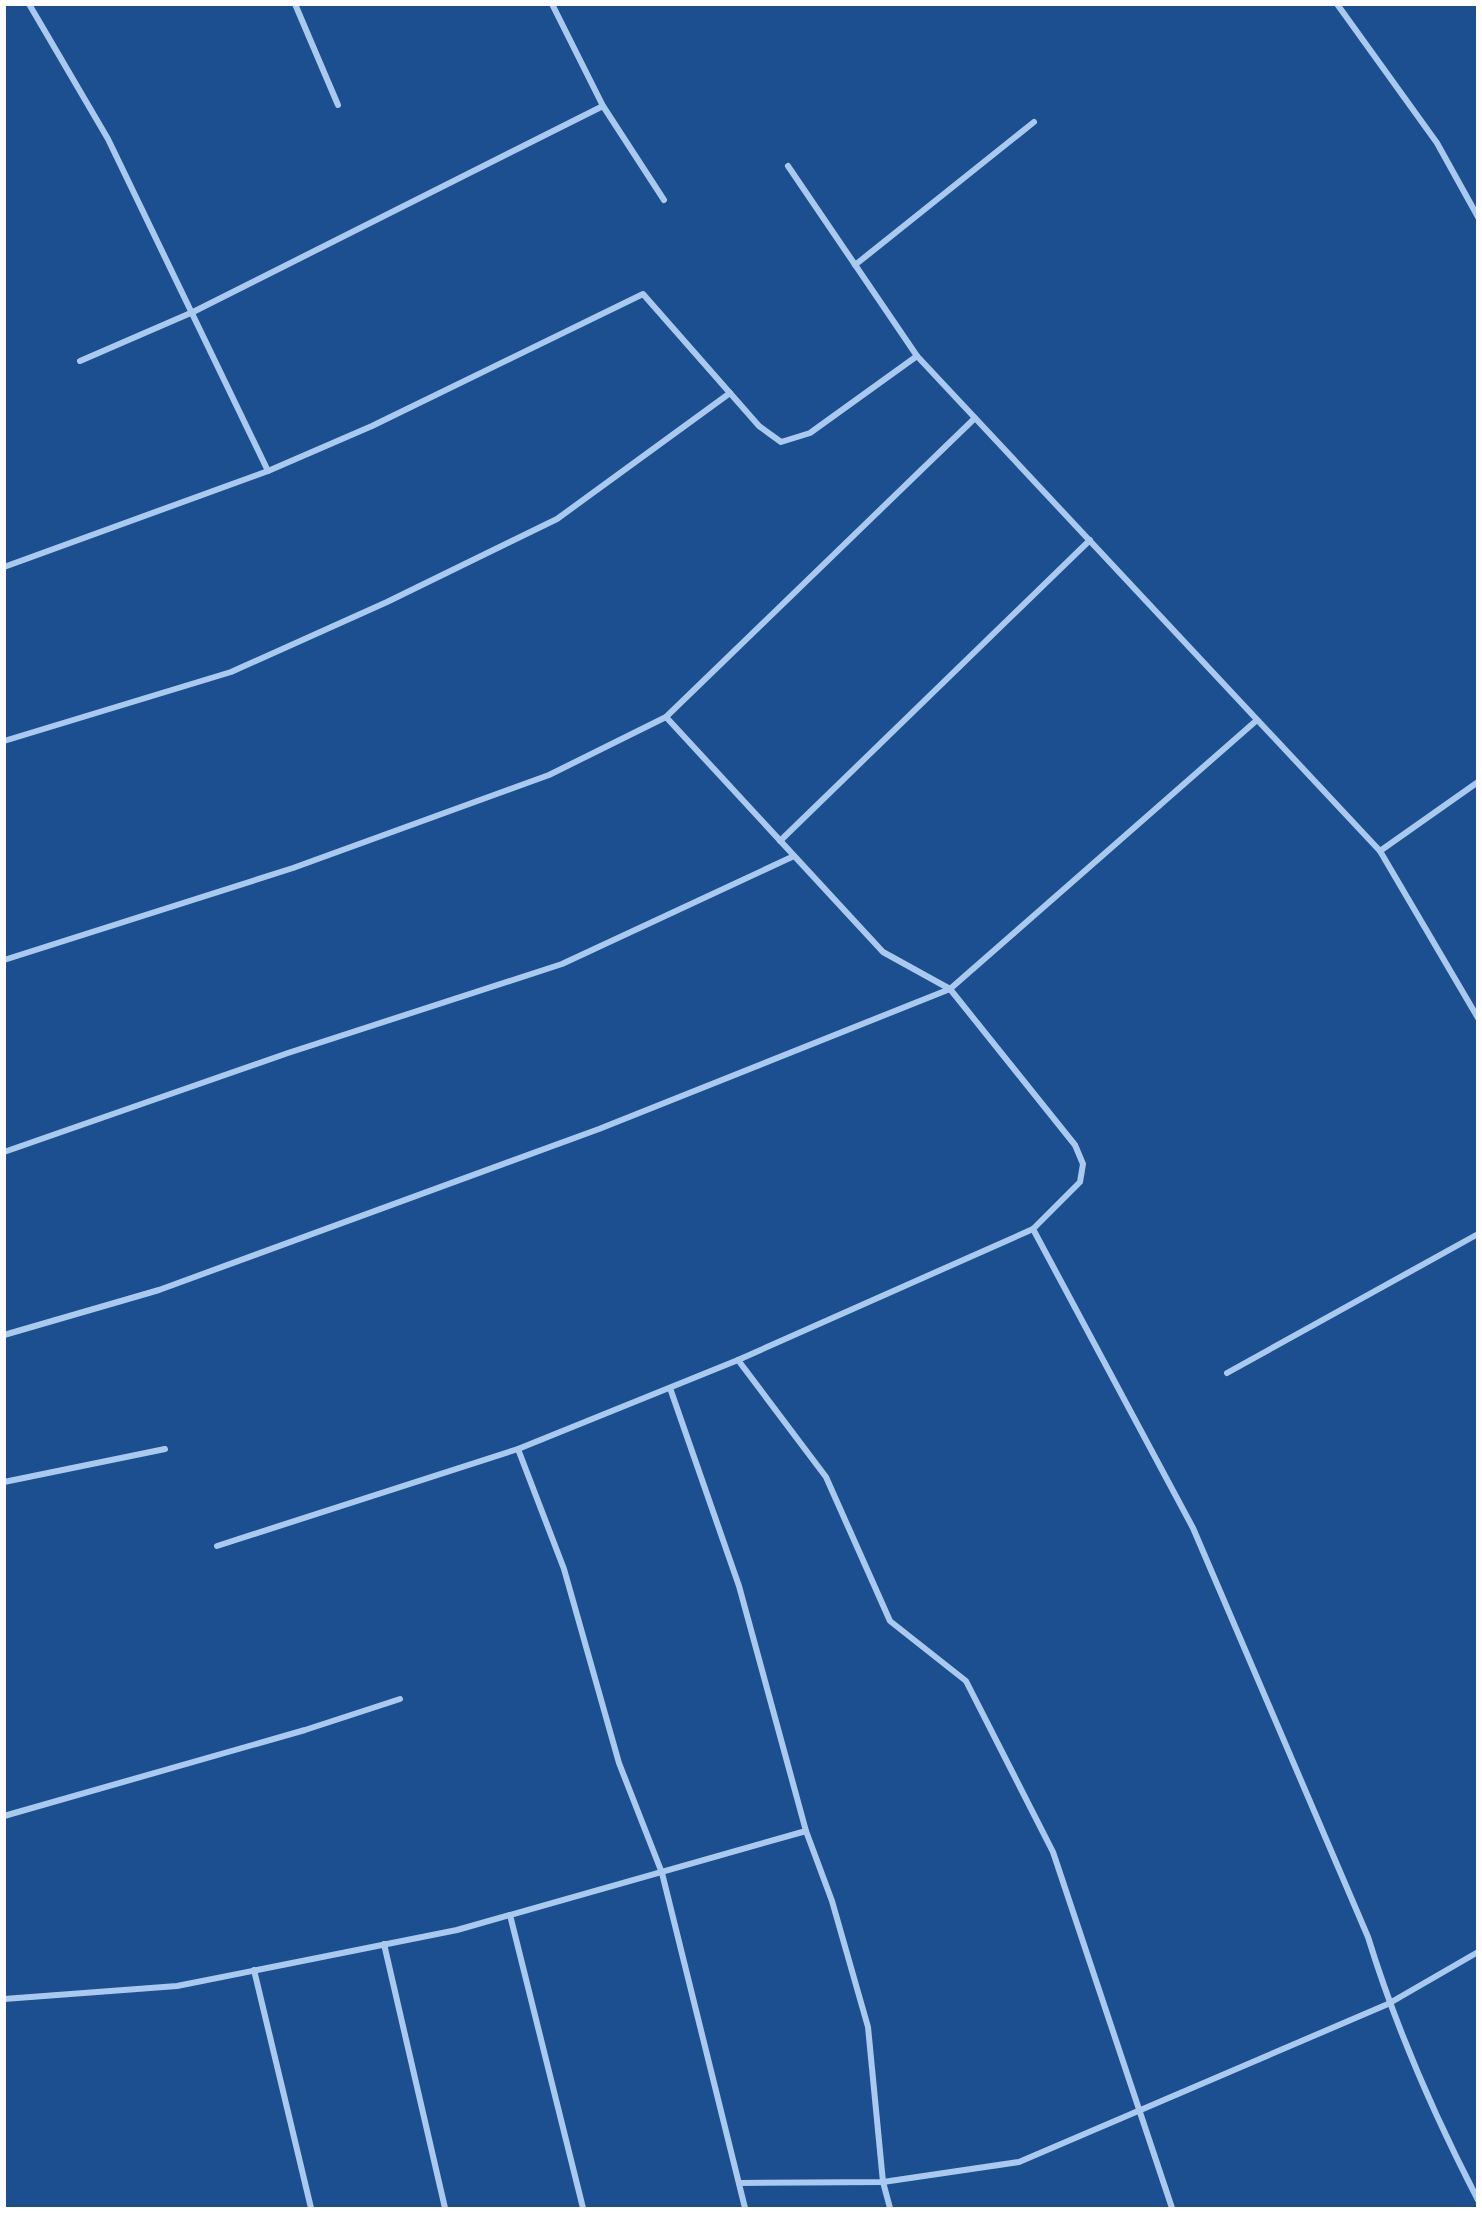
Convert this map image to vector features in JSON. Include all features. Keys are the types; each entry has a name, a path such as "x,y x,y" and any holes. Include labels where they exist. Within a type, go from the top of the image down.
{"street":[{"path":"29,4 108,139 268,471"},
{"path":"295,4 338,105"},
{"path":"552,4 603,106 664,200"},
{"path":"1337,4 1437,143 1478,217"},
{"path":"80,361 193,312 603,106"},
{"path":"855,265 1034,122"},
{"path":"788,166 917,356 1380,851 1478,1018"},
{"path":"4,567 268,471 372,426 643,294 759,426 781,442 810,434 917,356"},
{"path":"4,741 231,672 387,602 557,519 730,393"},
{"path":"4,960 293,868 549,775 666,717 975,418"},
{"path":"780,841 1090,540"},
{"path":"217,1546 518,1449 738,1360 1033,1229 1080,1182 1083,1164 1075,1145 950,989 883,952 666,717"},
{"path":"4,1335 159,1290 577,1137 950,989 1257,720"},
{"path":"1380,851 1478,782"},
{"path":"4,1152 288,1053 562,964 794,856"},
{"path":"1033,1229 1193,1528 1368,1936 1388,2004 1442,2130 1478,2200"},
{"path":"1227,1373 1478,1234"},
{"path":"738,1360 826,1477 890,1621 966,1681 1053,1852 1141,2109 1172,2208"},
{"path":"670,1388 739,1586 806,1831 832,1901 868,2027 883,2182 890,2208"},
{"path":"4,1482 165,1449"},
{"path":"518,1449 564,1569 619,1763 662,1873 745,2208"},
{"path":"4,1816 304,1730 400,1699"},
{"path":"4,1999 177,1986 457,1929 806,1831"},
{"path":"510,1915 583,2208"},
{"path":"384,1944 445,2208"},
{"path":"739,2183 883,2182 1018,2162 1388,2004 1478,1952"},
{"path":"254,1970 310,2208"}]}
